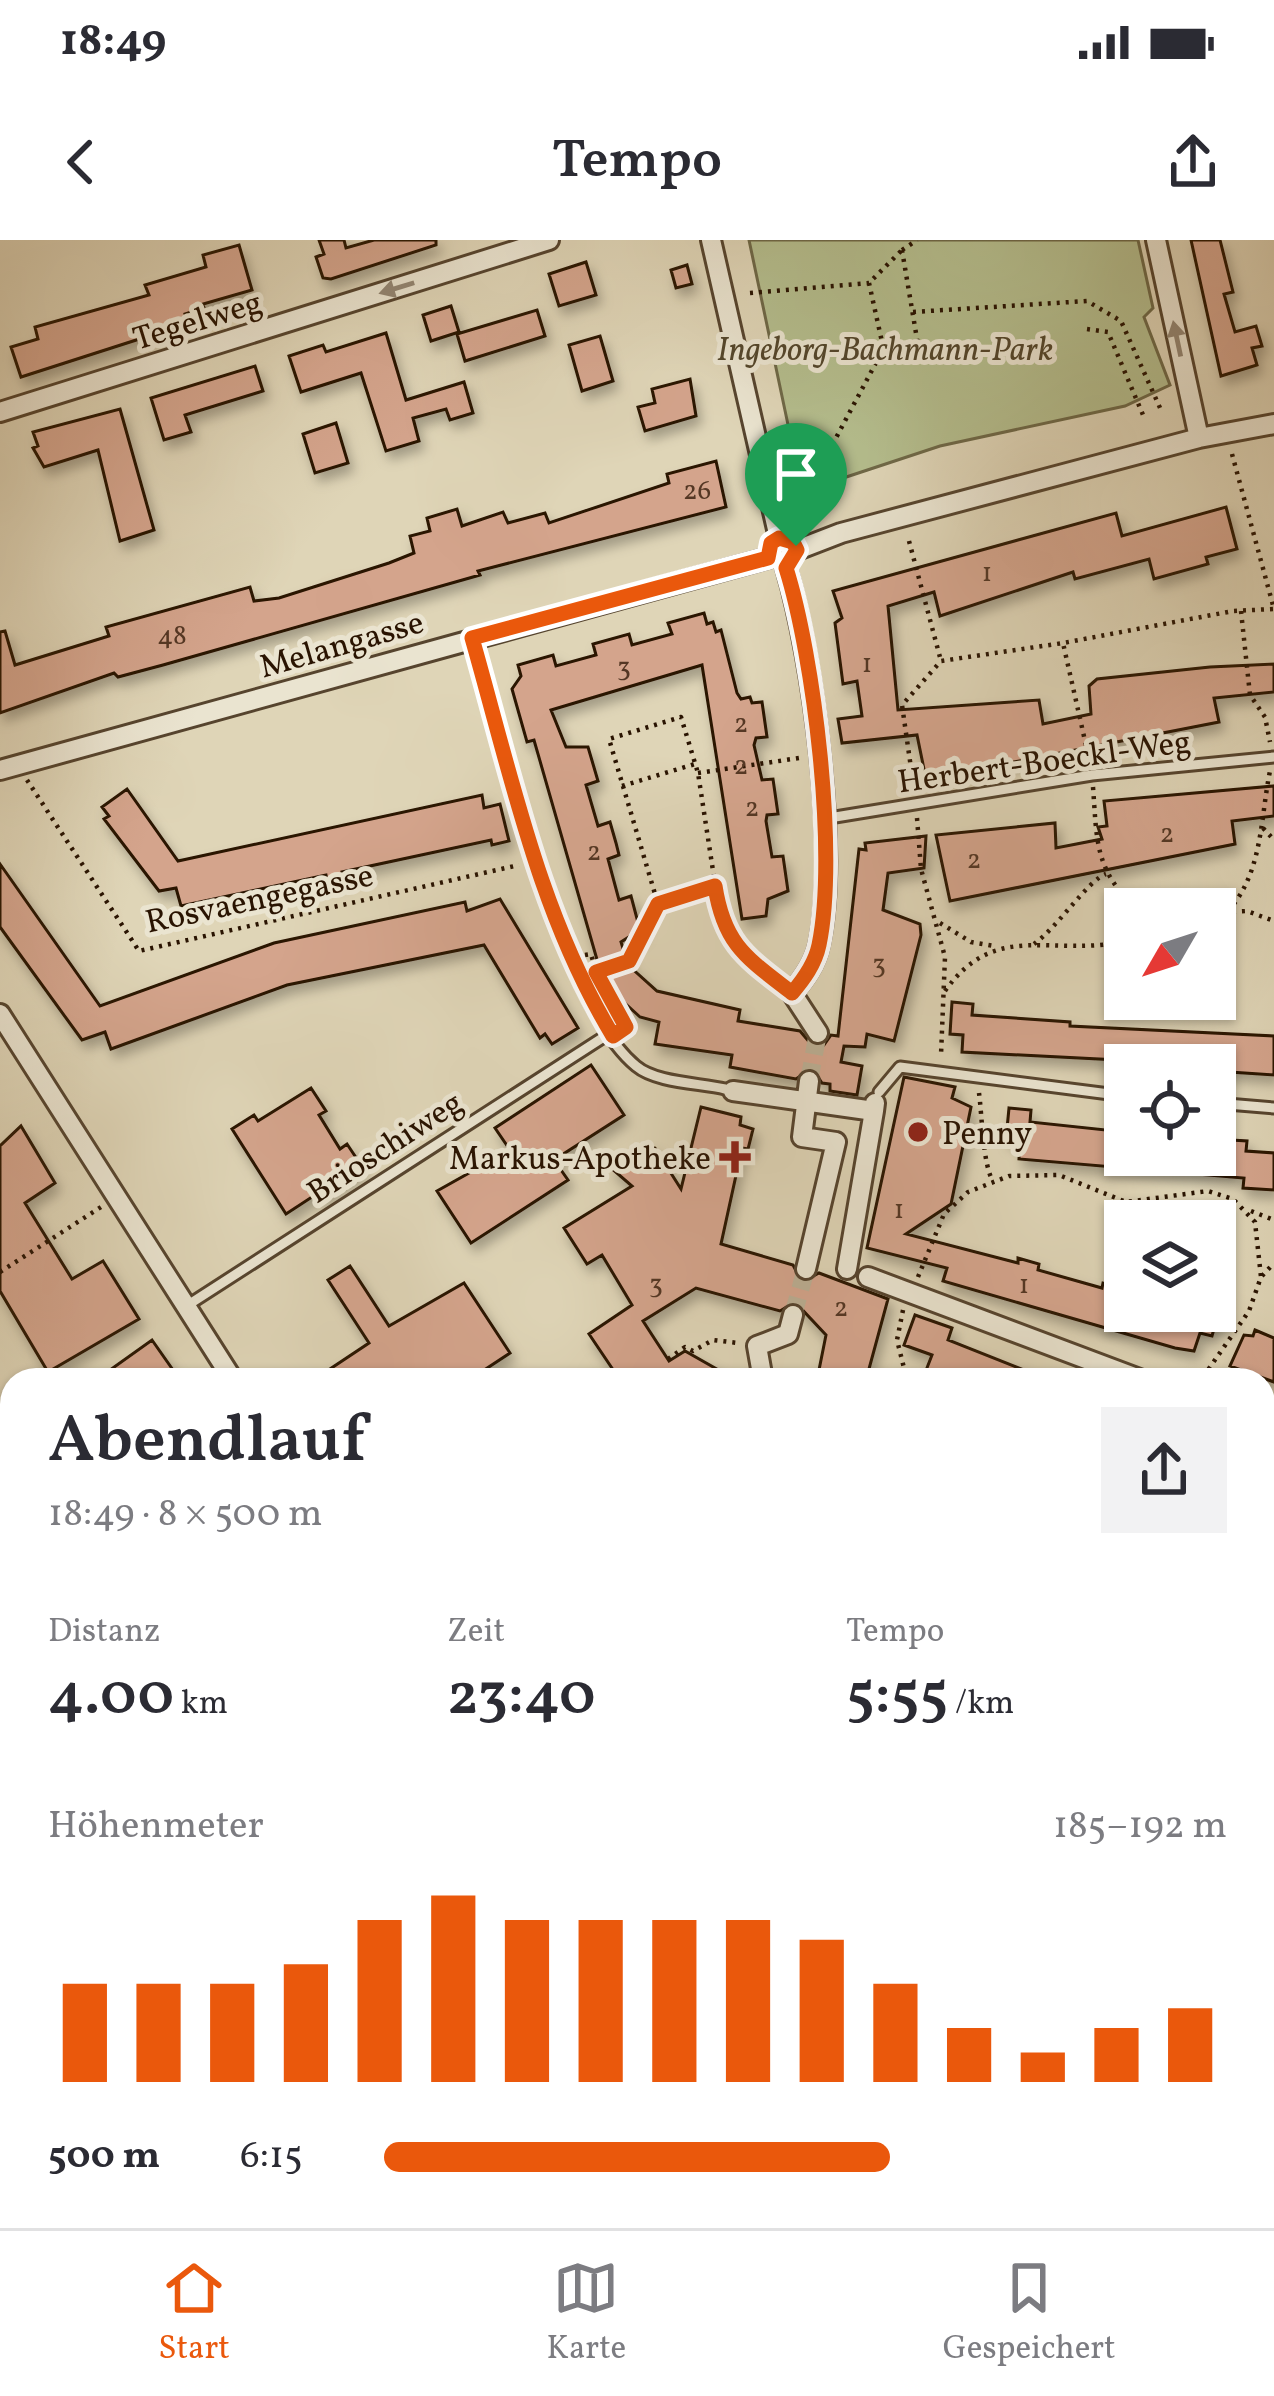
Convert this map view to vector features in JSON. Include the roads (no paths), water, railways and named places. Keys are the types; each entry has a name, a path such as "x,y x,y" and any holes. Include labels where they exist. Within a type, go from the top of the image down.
{"street":[{"name":"Tegelweg","path":"0,412 549,240"},
{"path":"711,240 779,538"},
{"path":"1156,240 1198,438"},
{"path":"777,563 841,533 1198,438 1274,424"},
{"path":"797,550 793,542 779,538 771,543 808,665 818,755 823,819 819,944 792,993 818,1034"},
{"name":"Melangasse","path":"0,770 472,638 777,563"},
{"path":"0,1014 226,1368"},
{"path":"809,1081 802,1138 836,1142 808,1263 858,1273 1110,1368"},
{"path":"729,1090 806,1102 876,1100 858,1273"},
{"path":"761,1368 758,1346 788,1334 793,1315"}],"lane":[{"path":"472,638 535,861 572,968 612,1035 640,1070 729,1090"},
{"name":"Herbert-Boeckl-Weg","path":"823,819 1092,776 1274,757"},
{"name":"Brioschiweg","path":"188,1305 612,1035"},
{"path":"876,1100 900,1066 1104,1094"},
{"path":"1236,1105 1274,1108"}],"tunnel":[{"path":"809,1081 818,1033"},
{"path":"793,1315 806,1269"}],"place":[{"name":"Penny","path":"918,1132"},
{"name":"Markus-Apotheke","path":"735,1157"}],"park label":[{"name":"Ingeborg-Bachmann-Park","path":"885,348"}]}
